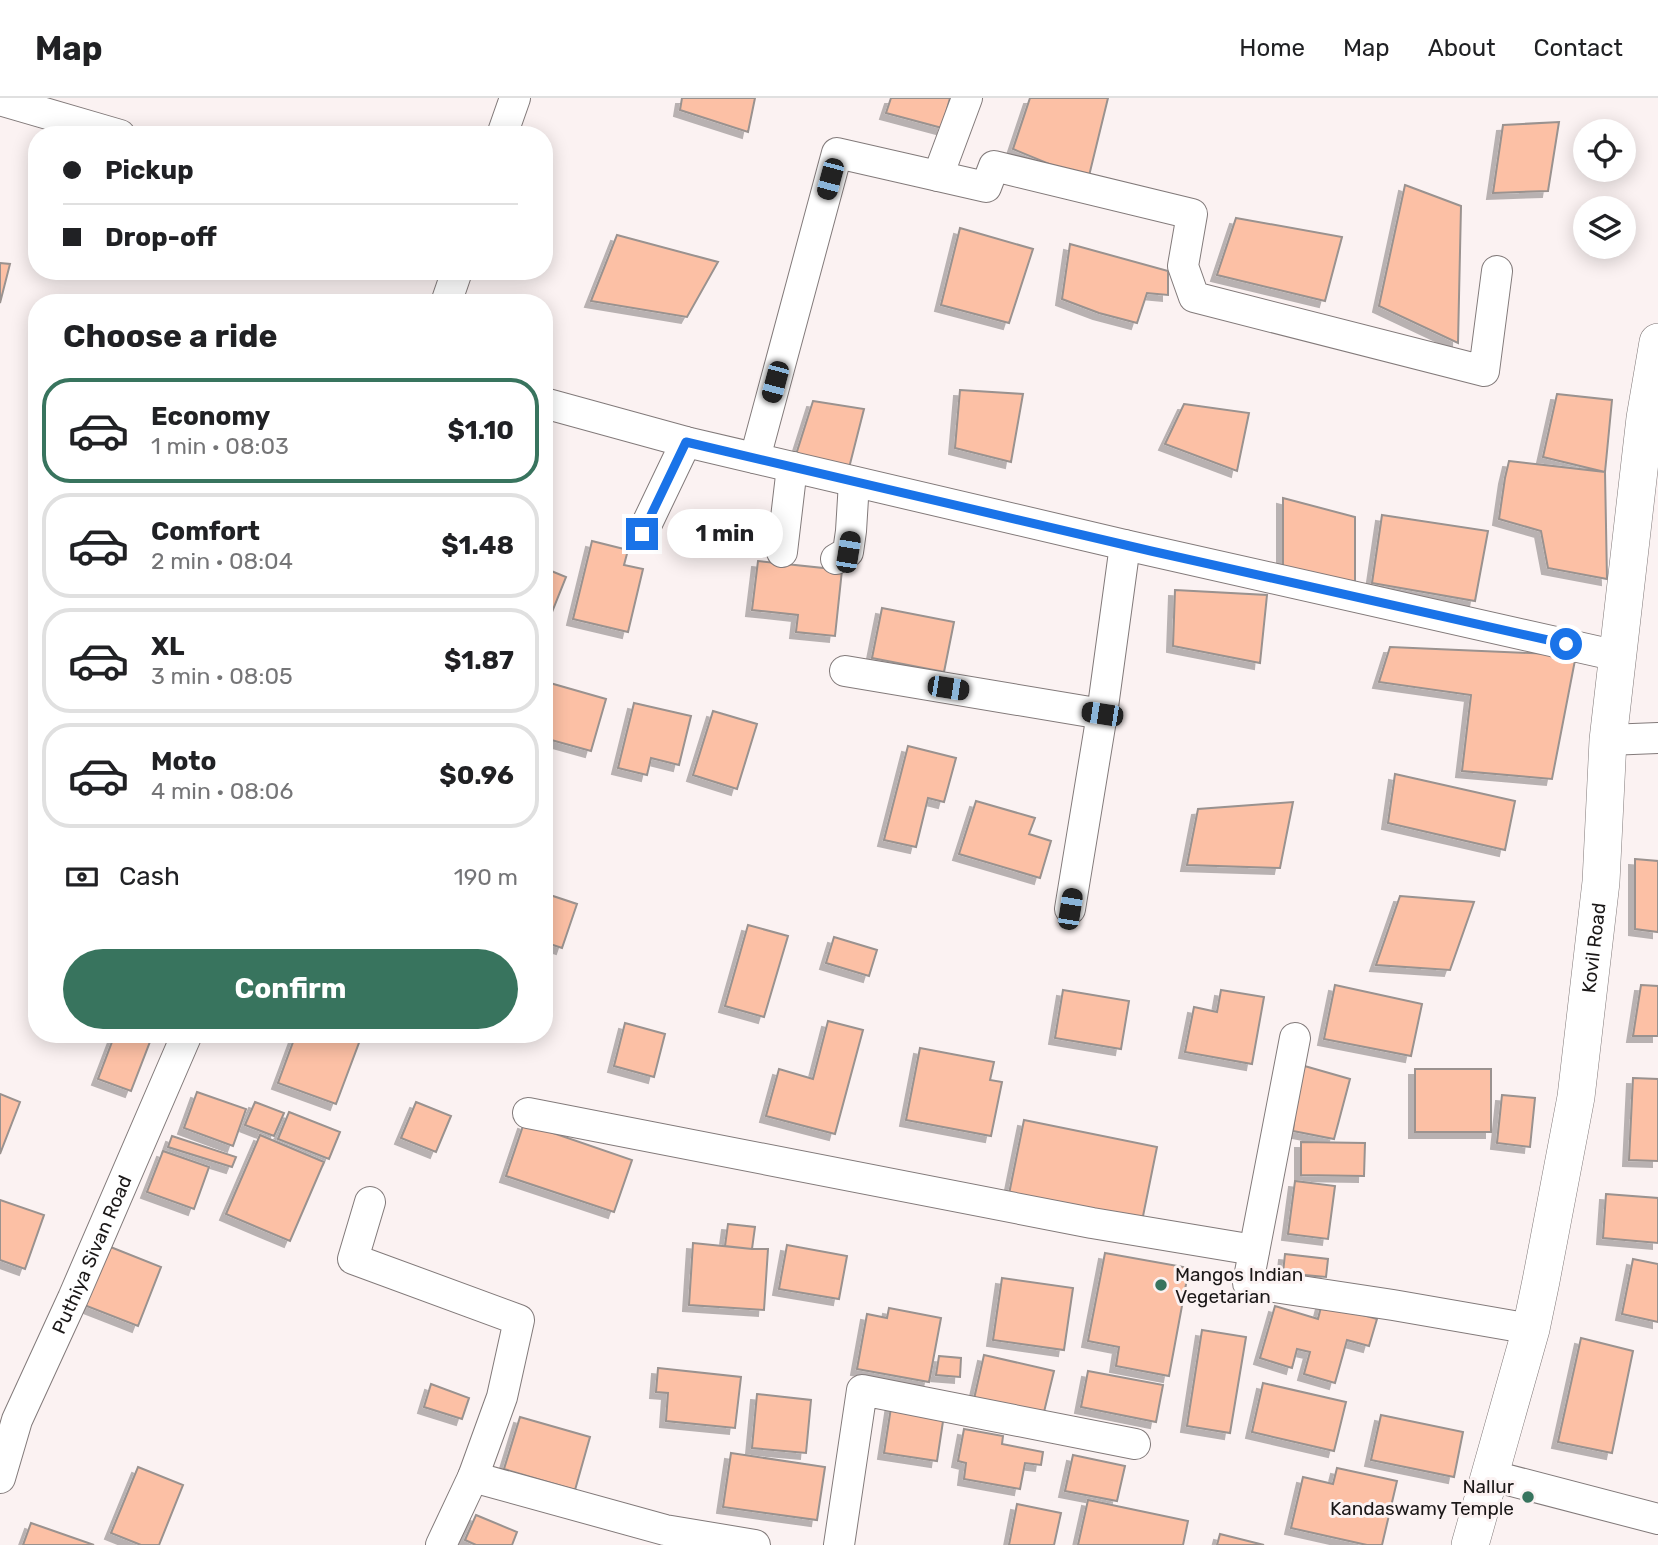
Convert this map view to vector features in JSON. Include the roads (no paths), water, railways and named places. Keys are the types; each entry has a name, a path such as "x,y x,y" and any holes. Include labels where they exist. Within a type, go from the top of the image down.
{"street":[{"path":"505,126 515,98"},
{"path":"938,176 967,98"},
{"path":"0,100 89,126"},
{"path":"755,458 837,153 986,187 994,166 1192,214 1183,266 1194,297 1484,372 1497,271"},
{"name":"Kovil Road","path":"1470,1545 1531,1329 1576,1097 1601,882 1608,740 1652,419 1658,342"},
{"path":"553,405 686,442 854,482 1618,656"},
{"path":"642,534 686,442"},
{"path":"782,552 792,467"},
{"path":"836,559 848,552 854,482"},
{"path":"1070,909 1102,714 1125,545"},
{"path":"845,671 1102,714"},
{"path":"1608,740 1658,738"},
{"path":"1294,1038 1248,1283 1531,1329"},
{"name":"Puthiya Sivan Road","path":"0,1478 17,1420 183,1043"},
{"path":"528,1113 1093,1223 1254,1250"},
{"path":"370,1202 353,1259 519,1320 502,1397 473,1477 441,1545"},
{"path":"839,1545 862,1390 1135,1444"},
{"path":"1489,1475 1658,1519"},
{"path":"473,1477 665,1530 755,1545"}],"place":[{"name":"Mangos Indian Vegetarian","path":"1161,1285"},
{"name":"Nallur Kandaswamy Temple","path":"1528,1497"}]}
